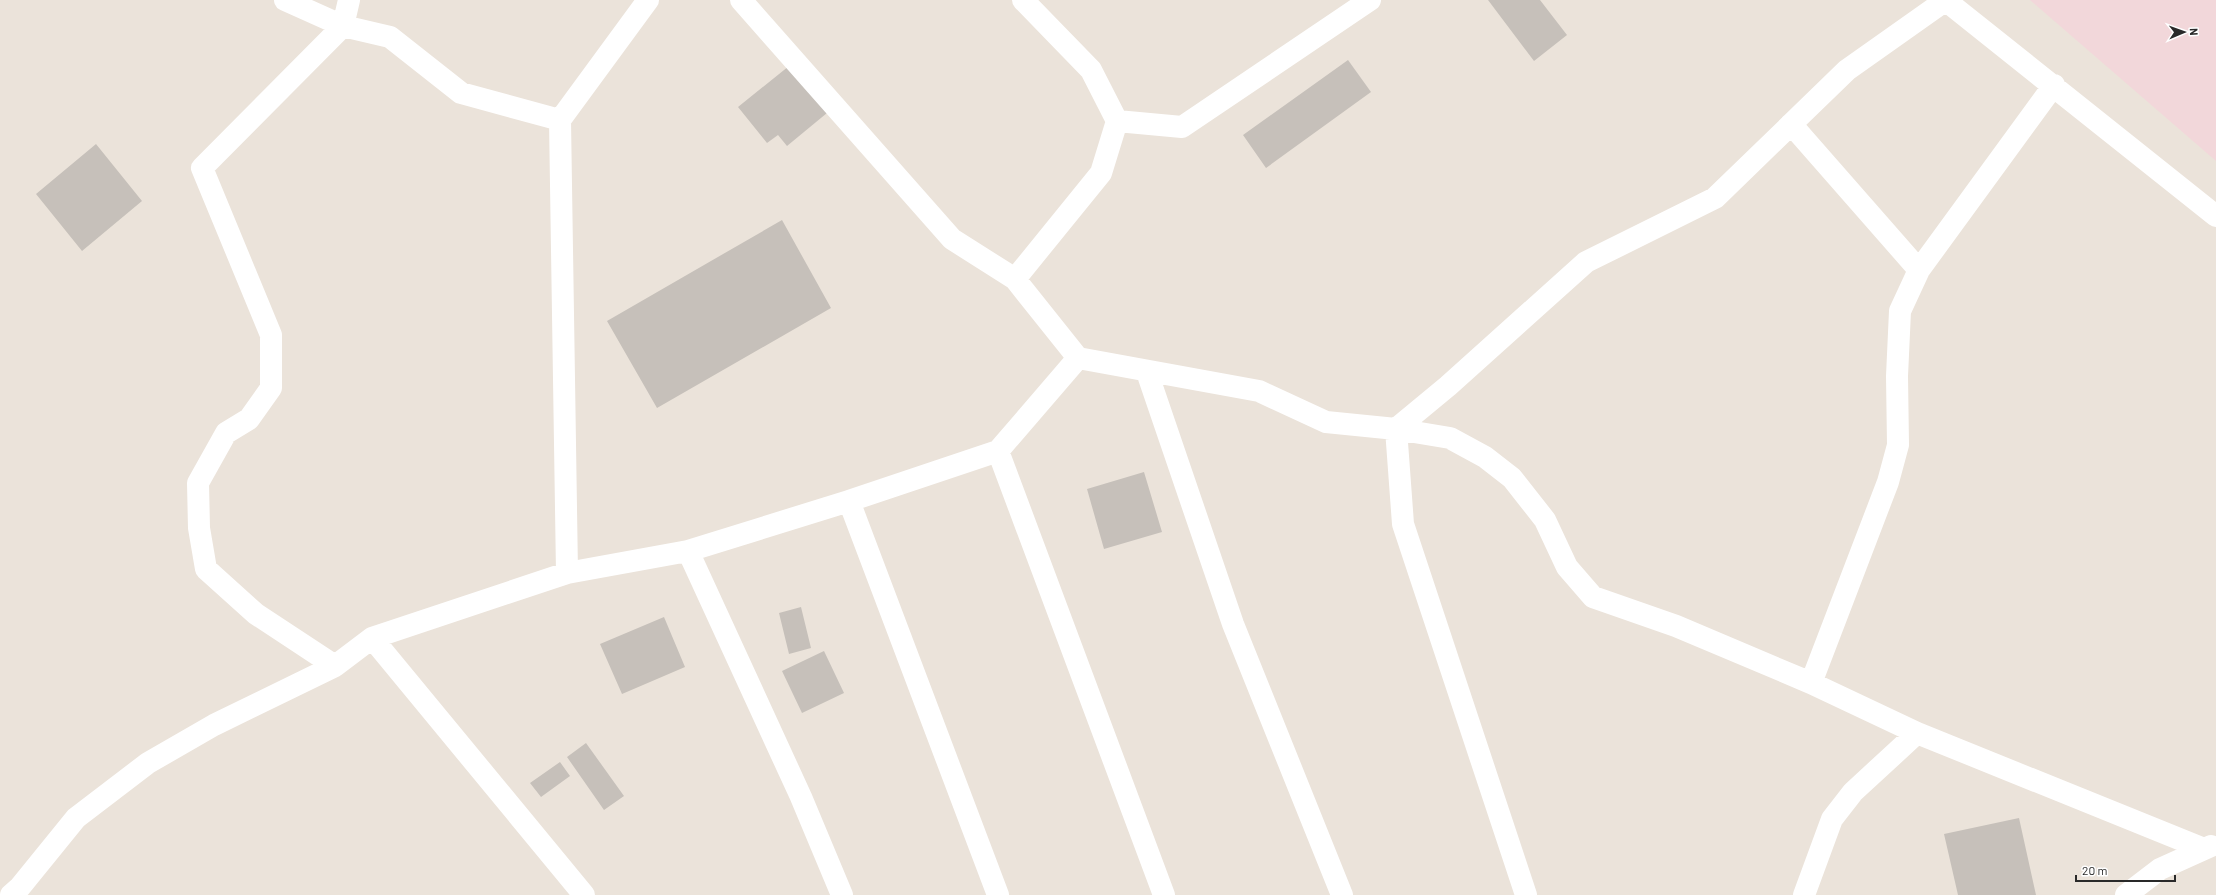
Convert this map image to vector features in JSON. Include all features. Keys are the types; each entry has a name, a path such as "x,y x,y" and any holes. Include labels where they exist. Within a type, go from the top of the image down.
{"street":[{"path":"285,0 342,26 390,37 461,93 560,120"},
{"path":"335,666 256,614 206,569 199,528 198,483 226,433 249,419 271,388 271,336 202,168 342,26 349,0"},
{"path":"567,573 560,120 648,0"},
{"path":"741,0 952,239 1015,278 1078,358 1147,372 1260,391 1326,422 1396,429 1450,438 1484,457 1512,478 1545,520 1567,567 1593,597 1676,626 1811,683 1917,733 2210,846"},
{"path":"1015,278 1101,173 1117,121 1091,70 1023,0"},
{"path":"1117,121 1182,127 1370,0"},
{"path":"1396,429 1448,386 1586,262 1715,198 1847,70 1945,0 2054,85 2216,216"},
{"path":"1811,683 1888,482 1898,445 1896,376 1900,311 1919,270 2054,85"},
{"path":"1791,124 1919,270"},
{"path":"18,892 76,818 148,763 214,725 335,666 372,638 567,573 688,551 848,501 998,451 1078,358"},
{"path":"1147,372 1233,624 1342,895"},
{"path":"1396,429 1403,524 1526,895"},
{"path":"998,451 1164,895"},
{"path":"848,501 998,895"},
{"path":"688,551 801,797 842,895"},
{"path":"372,638 584,895"},
{"path":"1804,895 1832,819 1853,792 1917,733"},
{"path":"2126,895 2160,869 2210,846"}],"shaded area":[{"path":"2030,0 2216,0 2216,161"}],"building":[{"path":"1488,0 1540,0 1567,35 1534,61"},
{"path":"1348,60 1371,92 1266,168 1243,135"},
{"path":"789,66 827,113 787,146 778,135 767,143 738,107"},
{"path":"96,144 142,201 82,251 36,194"},
{"path":"782,220 831,308 657,408 607,321"},
{"path":"1144,472 1162,532 1104,549 1087,489"},
{"path":"801,607 811,648 789,654 779,613"},
{"path":"664,617 685,667 622,694 600,644"},
{"path":"824,651 844,693 802,713 782,671"},
{"path":"586,743 624,796 604,810 567,757"},
{"path":"560,762 570,776 541,797 530,783"},
{"path":"2019,818 2036,895 1958,895 1944,834"}]}
